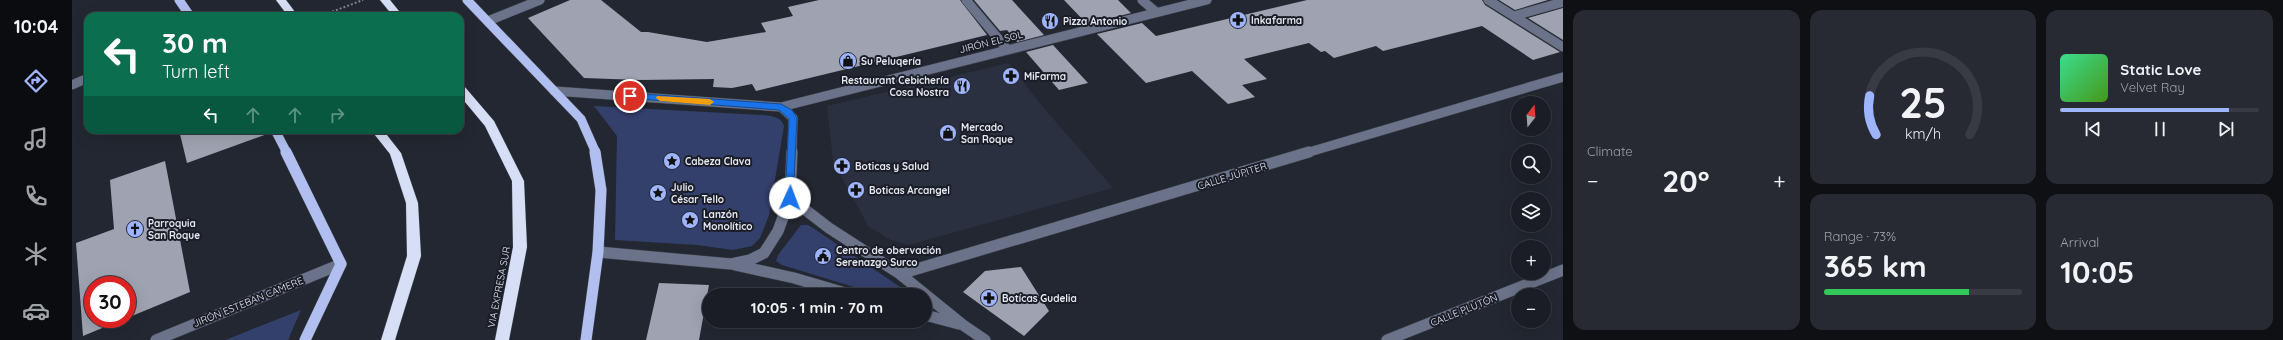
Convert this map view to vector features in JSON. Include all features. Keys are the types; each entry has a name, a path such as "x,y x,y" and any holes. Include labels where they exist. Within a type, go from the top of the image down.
{"highway":[{"path":"281,0 290,12"},
{"path":"385,0 395,12"},
{"name":"VIA EXPRESA SUR","path":"464,94 490,124 518,181 520,247 502,340"},
{"path":"380,134 394,153 412,203 414,256 388,340"}],"main road":[{"path":"179,0 187,12"},
{"path":"467,0 581,119 595,150 601,190 598,252 586,340"},
{"path":"277,134 341,264 305,340"}],"street":[{"path":"488,21 540,0"},
{"path":"966,0 1007,49"},
{"path":"1142,0 1156,12"},
{"name":"JIRÓN EL SOL","path":"554,91 781,107 1207,0"},
{"path":"1488,0 1563,47"},
{"path":"1514,16 1563,2"},
{"name":"CALLE JÚPITER","path":"900,274 1563,78"},
{"path":"72,85 84,80"},
{"path":"731,264 750,260 764,253 778,231 790,198 793,118 781,107"},
{"path":"790,198 829,228 900,274 963,326 985,340"},
{"path":"598,252 731,264 794,278 828,288"},
{"name":"JIRÓN ESTEBAN CAMERE","path":"156,340 341,264"},
{"name":"CALLE PLUTÓN","path":"1387,340 1563,270"},
{"path":"932,317 963,326"}],"path":[{"path":"332,12 363,0"}],"shaded area":[{"name":"Mercado San Roque","path":"1009,63 1038,101 1113,188 909,245 891,240 868,226 833,161 827,106"},
{"path":"594,106 762,115 775,117 781,120 784,126 769,215 760,238 752,246 733,250 697,245 615,240 617,136"},
{"path":"801,225 808,225 902,288 857,288 782,265 776,261 778,255"},
{"path":"301,310 288,340 225,340"}],"building":[{"path":"570,0 601,0 641,32 707,42 766,32 761,23 793,16 788,7 819,0 960,0 987,35 756,91 752,84 732,88 713,87 714,79 639,80 584,78 528,18"},
{"path":"974,0 1012,0 1044,35 1017,42 1007,30 1000,31"},
{"path":"1064,0 1118,0 1131,13 1087,24"},
{"path":"1307,0 1482,0 1485,5 1560,52 1533,60 1482,26 1383,51 1376,46 1334,58 1325,51 1321,52 1309,43 1244,59 1267,79 1242,85 1255,97 1228,104 1192,71 1146,83 1097,34 1142,23 1156,36"},
{"path":"1499,0 1548,0 1515,10"},
{"path":"1563,8 1563,40 1528,18"},
{"path":"1053,45 1088,83 1059,90 1026,52"},
{"path":"180,134 267,134 187,163"},
{"path":"165,161 190,292 136,314 136,276 84,276 84,328 102,328 83,336 76,243 114,229 110,180"},
{"path":"1021,267 1049,311 1024,336 963,292 985,271"},
{"path":"659,283 709,285 708,288 702,288 702,324 699,340 646,340"}],"slow traffic":[{"path":"660,98 710,102"}],"place":[{"name":"Inkafarma","path":"1238,20"},
{"name":"Pizza Antonio","path":"1050,21"},
{"name":"Su Peluqería","path":"848,61"},
{"name":"MiFarma","path":"1011,76"},
{"name":"Restaurant Cebichería Cosa Nostra","path":"962,86"},
{"name":"Mercado San Roque","path":"948,133"},
{"name":"Cabeza Clava","path":"672,161"},
{"name":"Boticas y Salud","path":"842,166"},
{"name":"Boticas Arcangel","path":"856,190"},
{"name":"Julio César Tello","path":"658,193"},
{"name":"Lanzón Monolítico","path":"690,220"},
{"name":"Parroquia San Roque","path":"135,229"},
{"name":"Centro de obervación Serenazgo Surco","path":"823,256"},
{"name":"Botícas Gudelia","path":"989,298"}],"route":[{"path":"630,96 781,107 793,118 790,198"}]}
